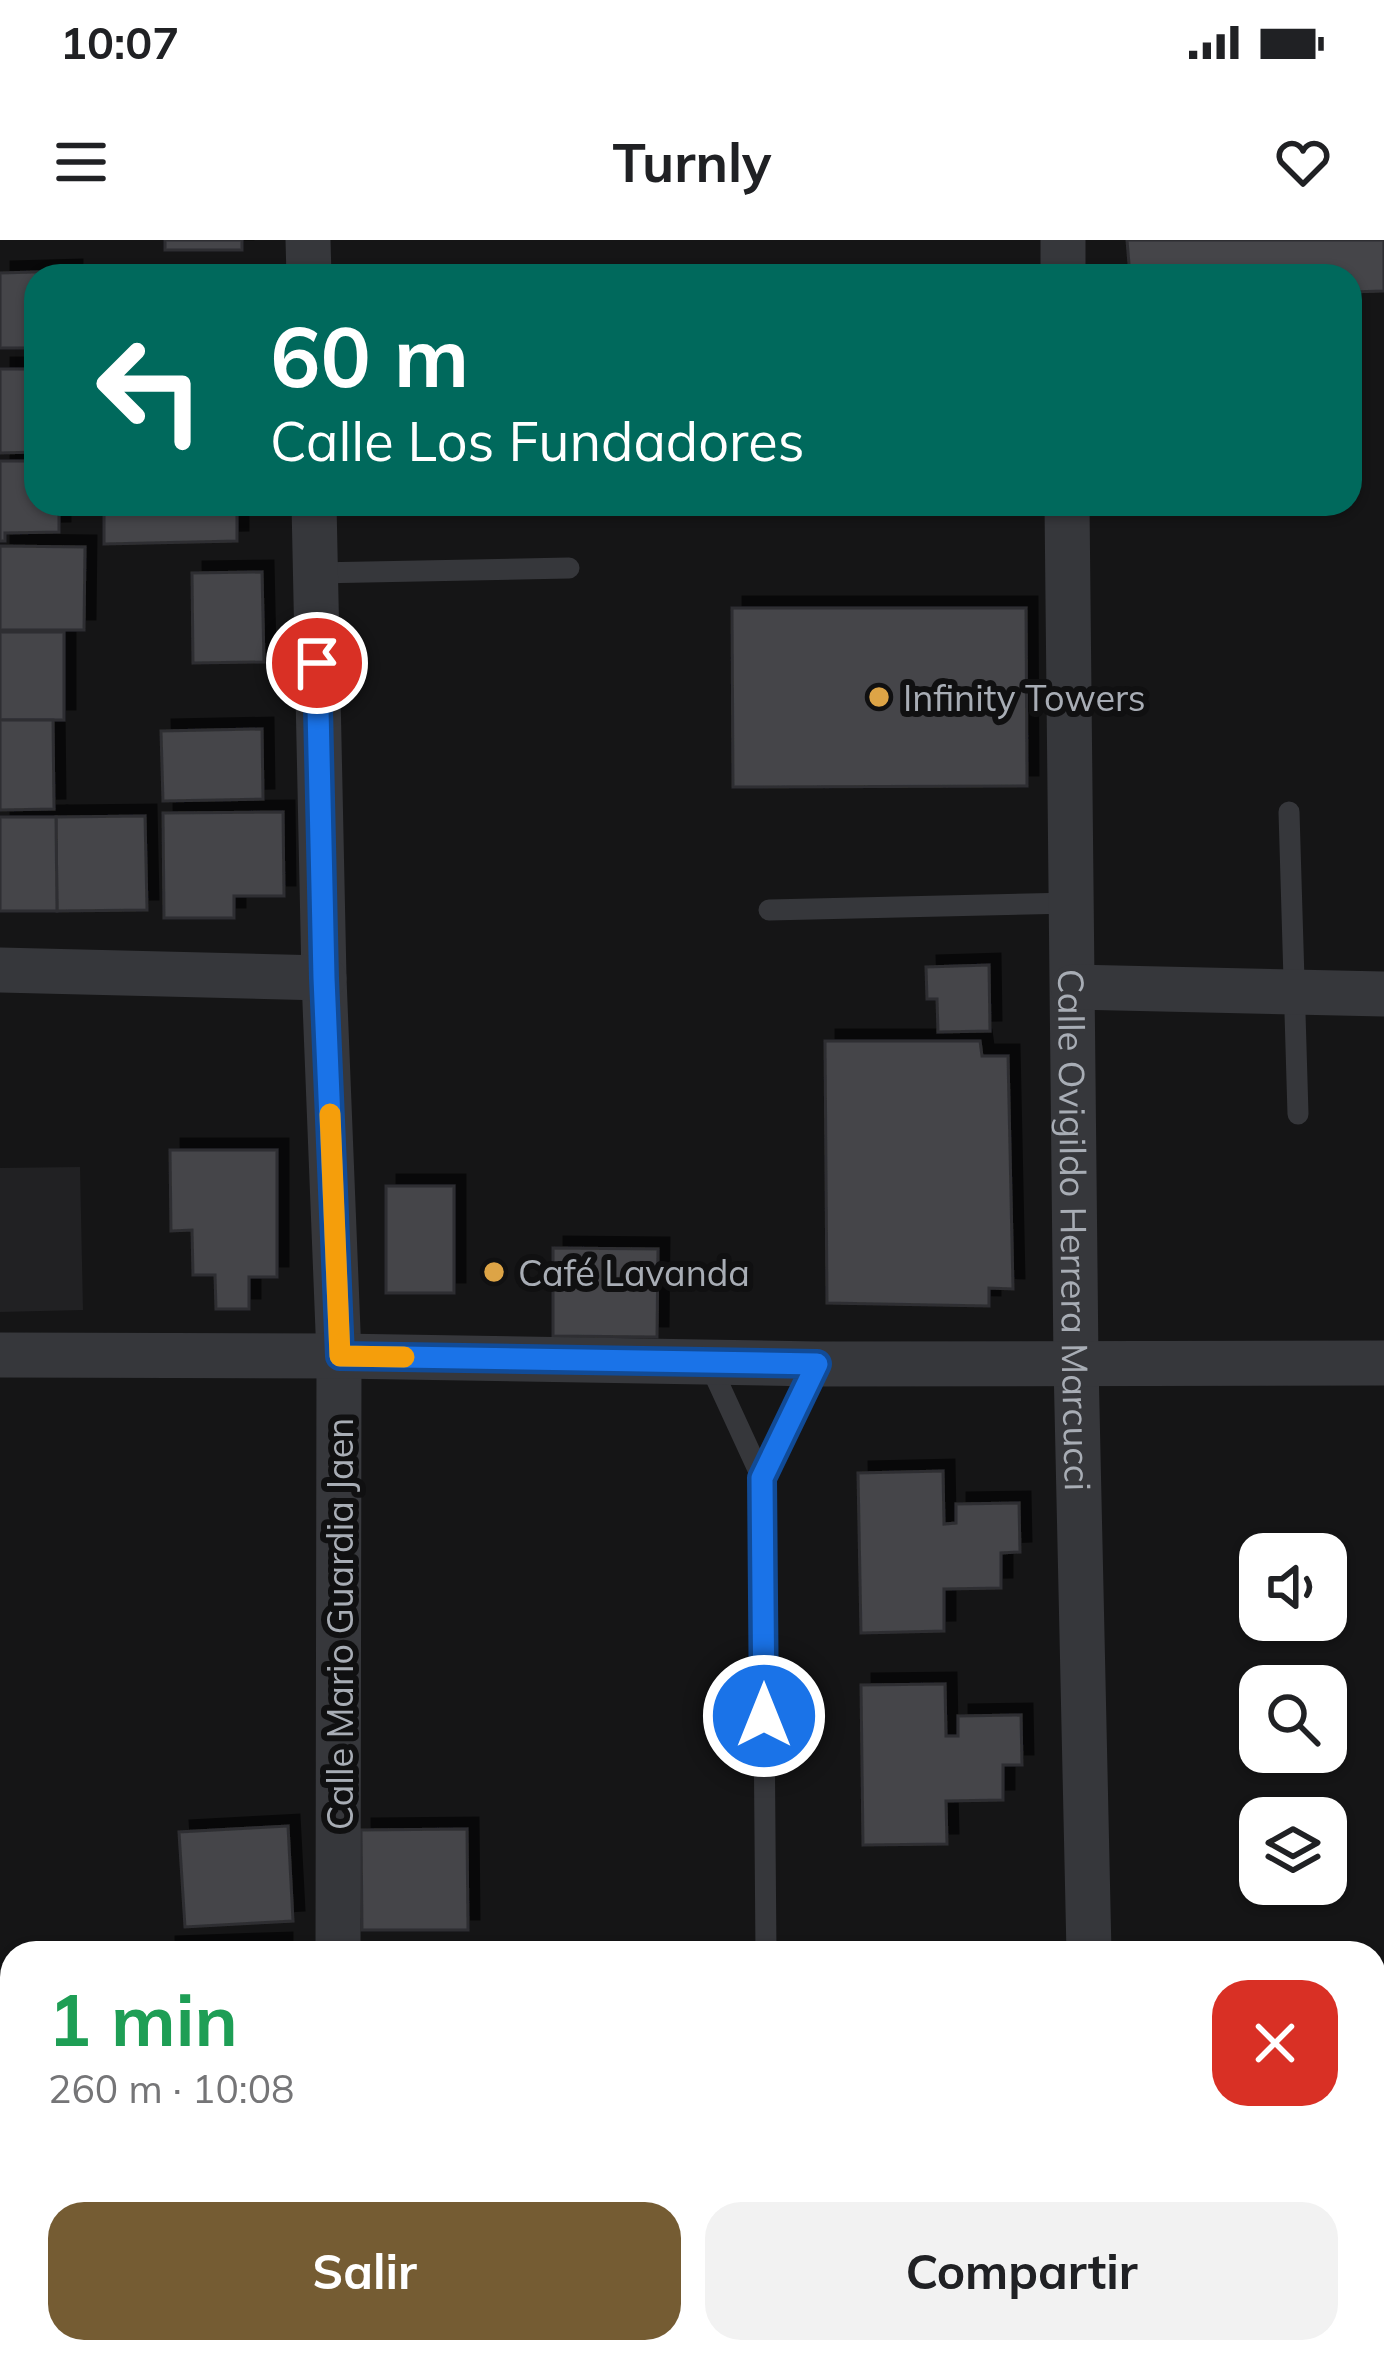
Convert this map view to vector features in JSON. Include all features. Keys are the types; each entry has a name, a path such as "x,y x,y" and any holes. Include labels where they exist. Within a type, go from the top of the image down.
{"street":[{"name":"Calle Mario Guardia Jaen","path":"314,516 324,978 340,1356 338,1941"},
{"name":"Calle Ovigildo Herrera Marcucci","path":"1066,516 1089,1941"},
{"path":"0,970 324,978"},
{"path":"1073,987 1384,994"},
{"path":"0,1355 817,1364 1384,1363"}],"lane":[{"path":"315,573 569,568"},
{"path":"1289,812 1298,1114"},
{"path":"769,910 1072,903"},
{"path":"709,1363 762,1478 766,1941"},
{"path":"762,1478 817,1364"}],"shaded area":[{"path":"80,1167 83,1310 0,1312 0,1168"}],"building":[{"path":"165,240 242,240 242,250 165,250"},
{"path":"1127,240 1384,240 1384,291 1362,292 1362,264 1129,264"},
{"path":"24,272 24,348 0,348 0,273"},
{"path":"0,369 24,369 24,452 0,453"},
{"path":"0,461 24,461 24,516 59,516 59,532 5,533 5,541 0,541"},
{"path":"104,516 237,516 237,541 104,544"},
{"path":"0,546 85,547 84,630 0,630"},
{"path":"262,572 264,662 193,663 192,573"},
{"name":"Infinity Towers","path":"732,608 1026,608 1027,786 733,787"},
{"path":"0,632 64,632 64,720 0,720"},
{"path":"0,720 53,720 54,809 0,810"},
{"path":"262,729 263,799 163,801 161,731"},
{"path":"283,812 284,896 234,896 234,918 164,918 163,813"},
{"path":"145,816 147,910 57,911 56,817"},
{"path":"0,817 56,817 57,911 0,911"},
{"path":"989,965 990,1031 938,1032 937,999 927,999 926,967"},
{"path":"825,1041 980,1041 982,1056 1008,1056 1013,1289 989,1288 989,1306 827,1303"},
{"path":"170,1150 277,1150 277,1277 249,1277 249,1309 216,1309 215,1275 193,1275 192,1230 171,1231"},
{"path":"386,1186 454,1186 454,1293 386,1293"},
{"path":"553,1248 658,1249 657,1337 553,1336"},
{"path":"943,1471 944,1524 956,1523 956,1504 1019,1503 1020,1552 1001,1553 1001,1588 944,1589 944,1631 861,1633 858,1473"},
{"path":"945,1684 946,1736 958,1736 958,1716 1021,1715 1022,1765 1003,1765 1003,1800 946,1801 947,1844 863,1845 861,1685"},
{"path":"288,1826 293,1921 185,1927 179,1832"},
{"path":"467,1829 468,1930 362,1930 361,1830"}],"slow traffic":[{"path":"330,1114 340,1356 404,1357"}],"place":[{"name":"Infinity Towers","path":"879,697"},
{"name":"Café Lavanda","path":"494,1272"}],"route":[{"path":"317,663 340,1356 817,1364 762,1478 764,1716"}]}
